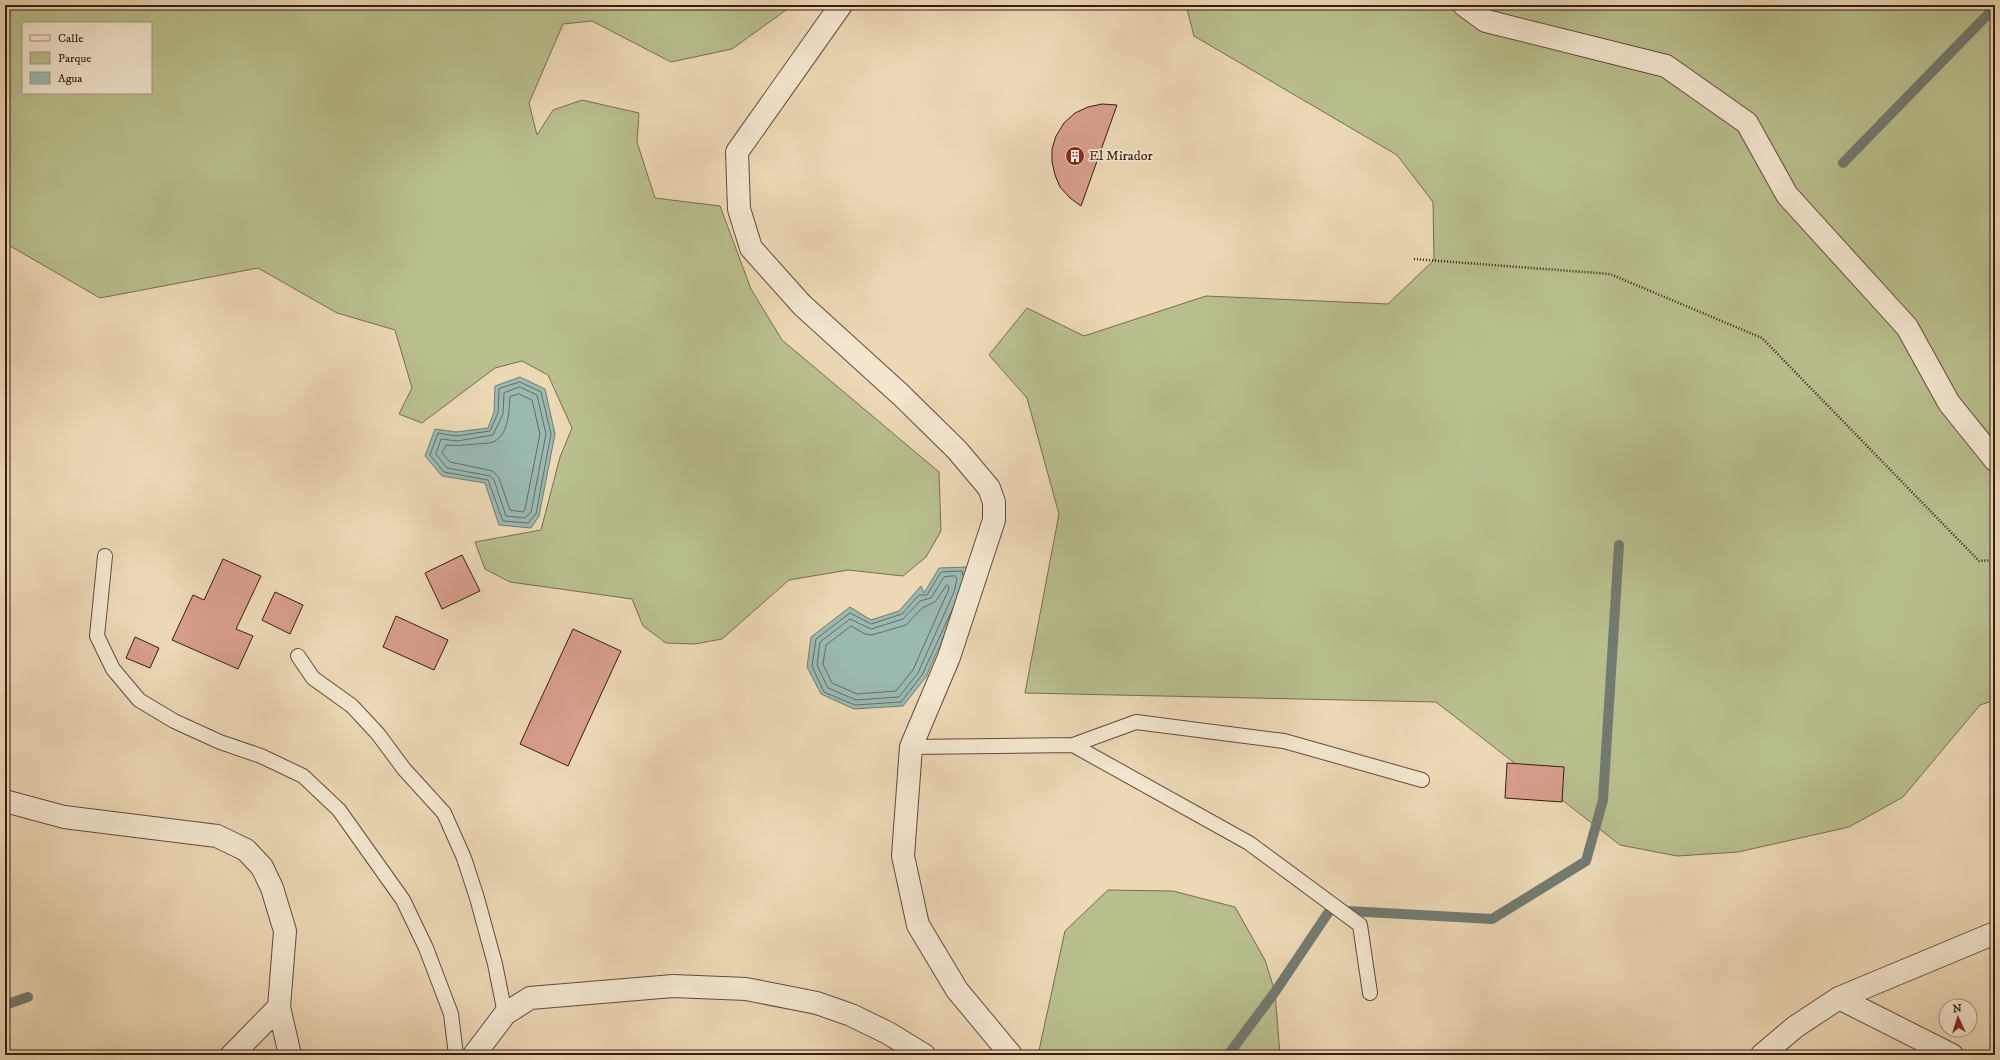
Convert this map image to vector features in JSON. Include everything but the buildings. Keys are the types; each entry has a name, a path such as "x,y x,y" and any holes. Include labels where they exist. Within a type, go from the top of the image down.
{"street":[{"path":"841,5 737,152 739,209 752,248 756,254 802,305 901,395 957,450 989,488 994,502 994,520 950,657 911,747 903,856 918,925 957,990 1011,1055"},
{"path":"1464,5 1486,21 1666,66 1747,123 1787,195 1907,327 1949,403 1995,460"},
{"path":"5,801 64,817 217,836 246,850 262,867 272,888 285,931 279,1007 290,1055"},
{"path":"1762,1055 1795,1027 1838,998 1995,933"},
{"path":"474,1055 505,1014 530,998 673,986 746,989 817,1003 851,1015 888,1033 924,1055"},
{"path":"1838,998 1952,1055"},
{"path":"232,1055 279,1007"}],"lane":[{"path":"105,556 97,636 113,669 139,700 174,721 220,742 261,756 303,776 339,810 403,900 426,948 451,1014 456,1055"},
{"path":"298,656 313,678 352,706 378,734 404,769 444,813 464,858 477,898 495,964 505,1014"},
{"path":"911,747 1073,745 1136,722 1284,740 1422,780"},
{"path":"1073,745 1249,842 1360,925 1370,993"}],"path":[{"path":"1414,259 1610,274 1762,338 1980,561 1995,560"}],"green space":[{"path":"5,5 793,5 732,49 671,62 592,21 563,24 529,103 537,135 553,110 582,100 639,113 637,142 655,198 720,206 751,289 782,340 939,472 941,531 926,557 903,576 848,570 789,580 722,639 695,644 666,643 643,626 632,599 510,582 485,569 475,542 541,530 560,457 572,428 548,375 522,361 495,368 422,423 399,414 412,388 395,330 337,313 258,268 100,298 5,243"},
{"path":"1186,5 1995,5 1995,700 1980,705 1903,797 1849,827 1738,852 1677,856 1620,845 1436,702 1025,693 1059,514 1027,398 989,355 1027,308 1084,336 1206,296 1388,304 1434,260 1433,202 1397,155 1194,36"},
{"path":"1108,890 1173,891 1235,907 1265,960 1275,992 1280,1055 1038,1055 1065,931"}],"water":[{"path":"520,377 545,389 555,434 539,516 531,528 499,525 485,483 442,476 425,456 435,429 456,432 488,428 494,412 495,386"},
{"path":"969,567 962,595 926,677 903,706 854,709 821,694 807,667 811,637 850,607 871,620 899,611 921,586 924,593 939,568"}],"waterway":[{"path":"1843,163 1995,7"},
{"path":"1228,1055 1275,992 1330,910 1492,919 1586,861 1603,800 1619,545"},
{"path":"5,1005 28,997"}],"place":[{"name":"El Mirador","path":"1075,156"}]}
